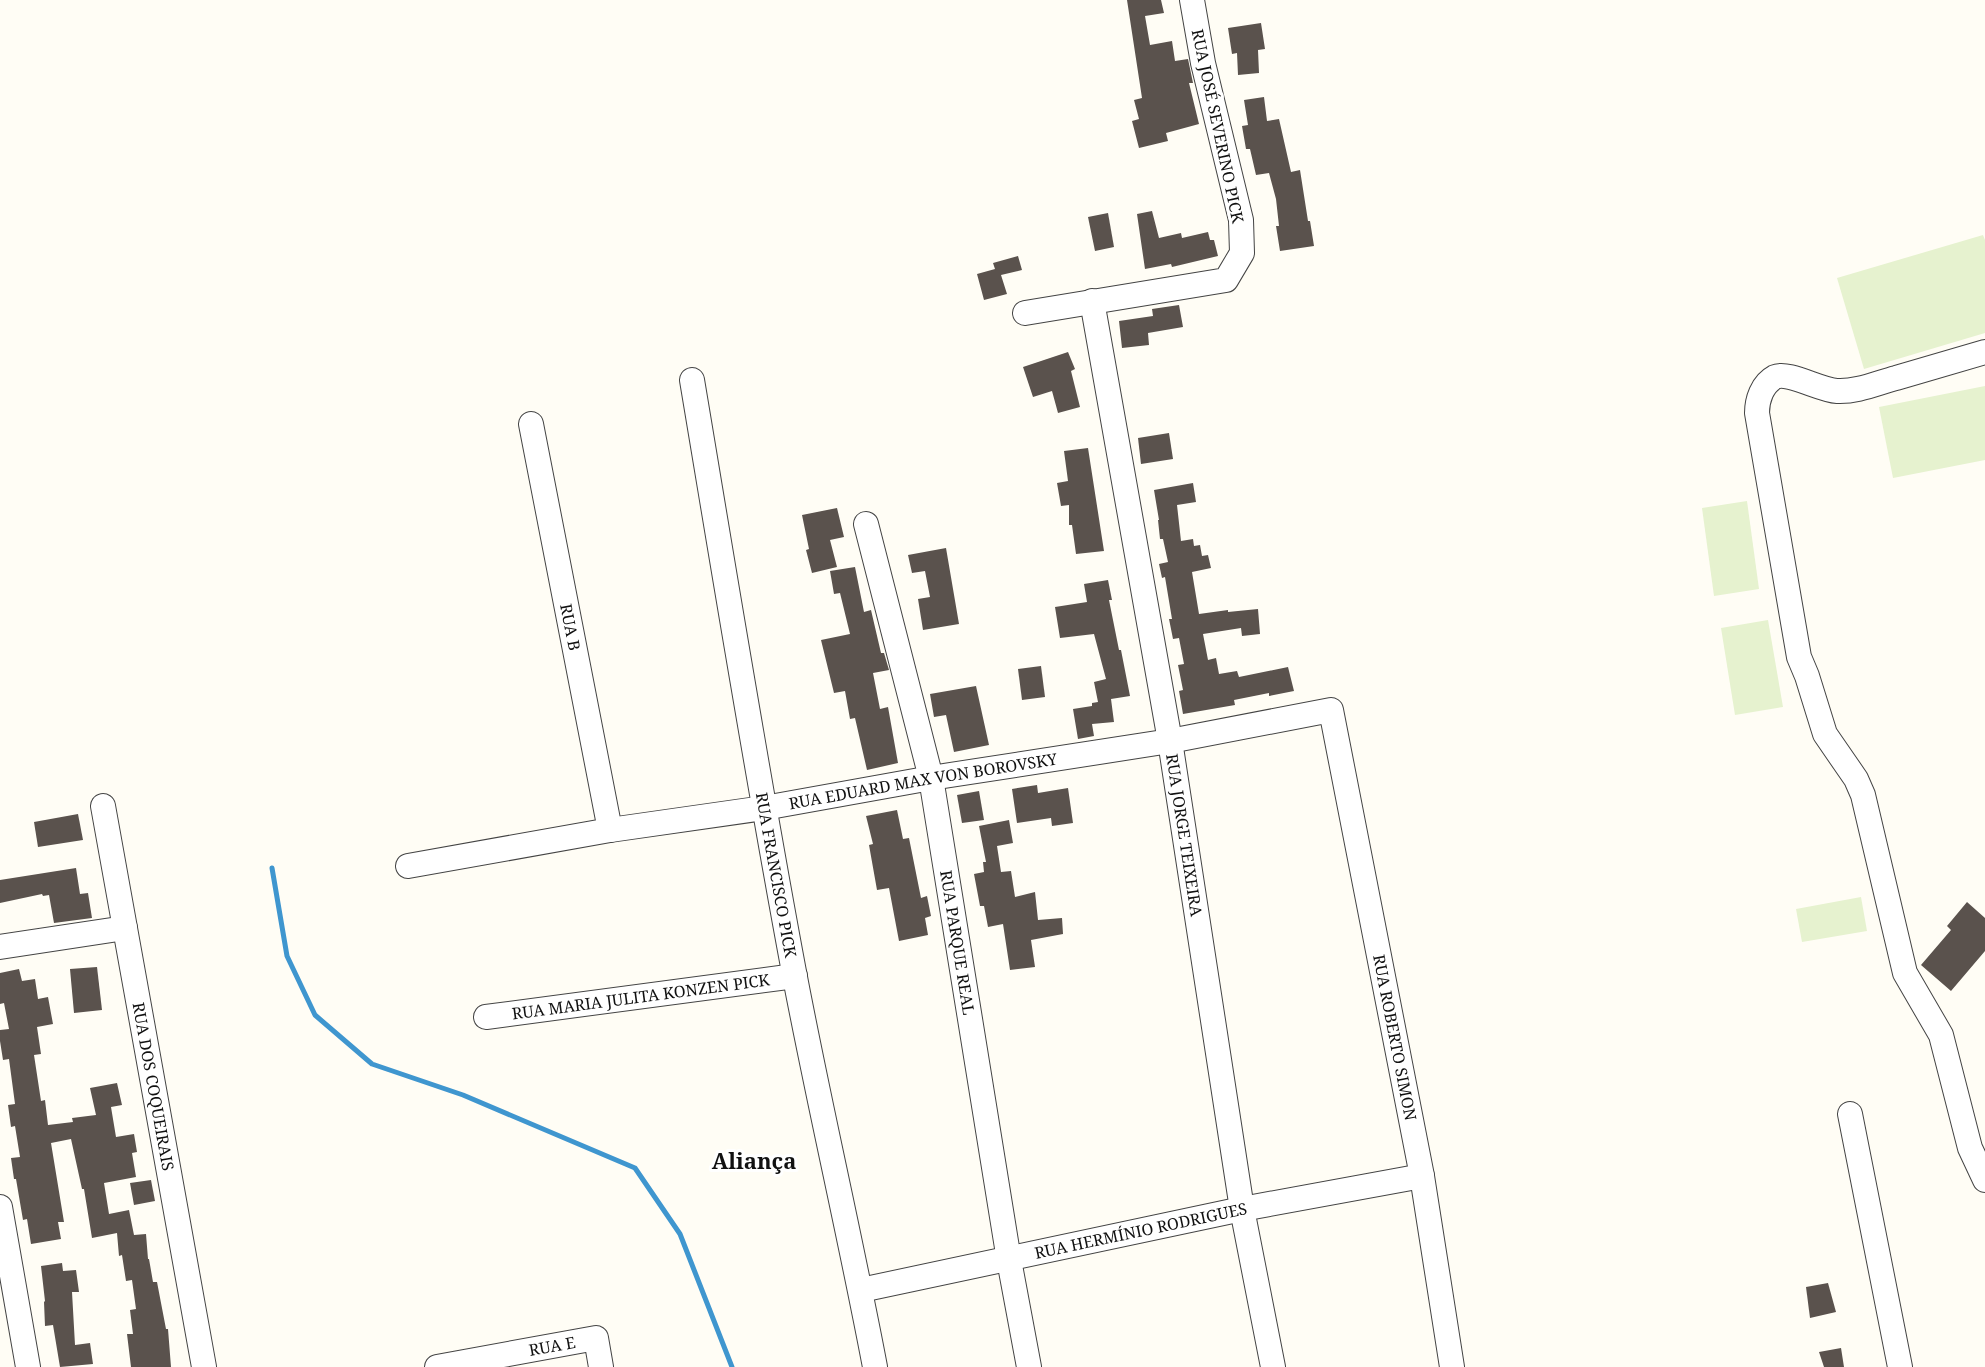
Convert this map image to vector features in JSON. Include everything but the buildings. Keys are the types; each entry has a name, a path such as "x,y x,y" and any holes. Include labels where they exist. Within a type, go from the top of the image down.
{"street":[{"name":"RUA JOSÉ SEVERINO PICK","path":"1092,301 1226,280 1242,253 1240,220 1203,63 1192,0"},
{"path":"1025,313 1092,301"},
{"name":"RUA JORGE TEIXEIRA","path":"1092,301 1170,741 1242,1209 1273,1367"},
{"path":"1985,352 1863,388 1838,391 1818,387 1784,375 1773,378 1766,386 1757,400 1757,413 1799,657 1825,734 1856,779 1863,795 1905,973 1941,1035 1970,1148 1985,1180"},
{"name":"RUA FRANCISCO PICK","path":"692,380 764,808 795,975 875,1367"},
{"name":"RUA B","path":"531,424 610,830"},
{"name":"RUA PARQUE REAL","path":"866,524 931,778 1009,1260 1029,1367"},
{"name":"RUA EDUARD MAX VON BOROVSKY","path":"408,866 610,830 764,808 931,778 1170,741 1331,710"},
{"name":"RUA ROBERTO SIMON","path":"1331,710 1422,1176 1452,1367"},
{"name":"RUA DOS COQUEIRAIS","path":"103,806 204,1367"},
{"path":"0,947 125,928"},
{"name":"RUA MARIA JULITA KONZEN PICK","path":"486,1017 795,975"},
{"path":"1850,1114 1900,1367"},
{"name":"RUA HERMÍNIO RODRIGUES","path":"861,1290 1242,1209 1422,1176"},
{"path":"0,1208 28,1367"},
{"name":"RUA E","path":"437,1367 596,1338 601,1367"}],"green space":[{"path":"1983,235 1985,240 1985,333 1864,369 1837,278"},
{"path":"1985,386 1985,460 1893,478 1879,407"},
{"path":"1747,501 1759,589 1714,596 1702,508"},
{"path":"1768,620 1783,707 1735,715 1721,628"},
{"path":"1861,897 1867,931 1802,942 1796,909"}],"waterway":[{"path":"272,868 287,956 315,1015 372,1064 463,1095 635,1168 680,1234 732,1367"}],"district":[{"name":"Aliança","path":"754,1161"}]}
